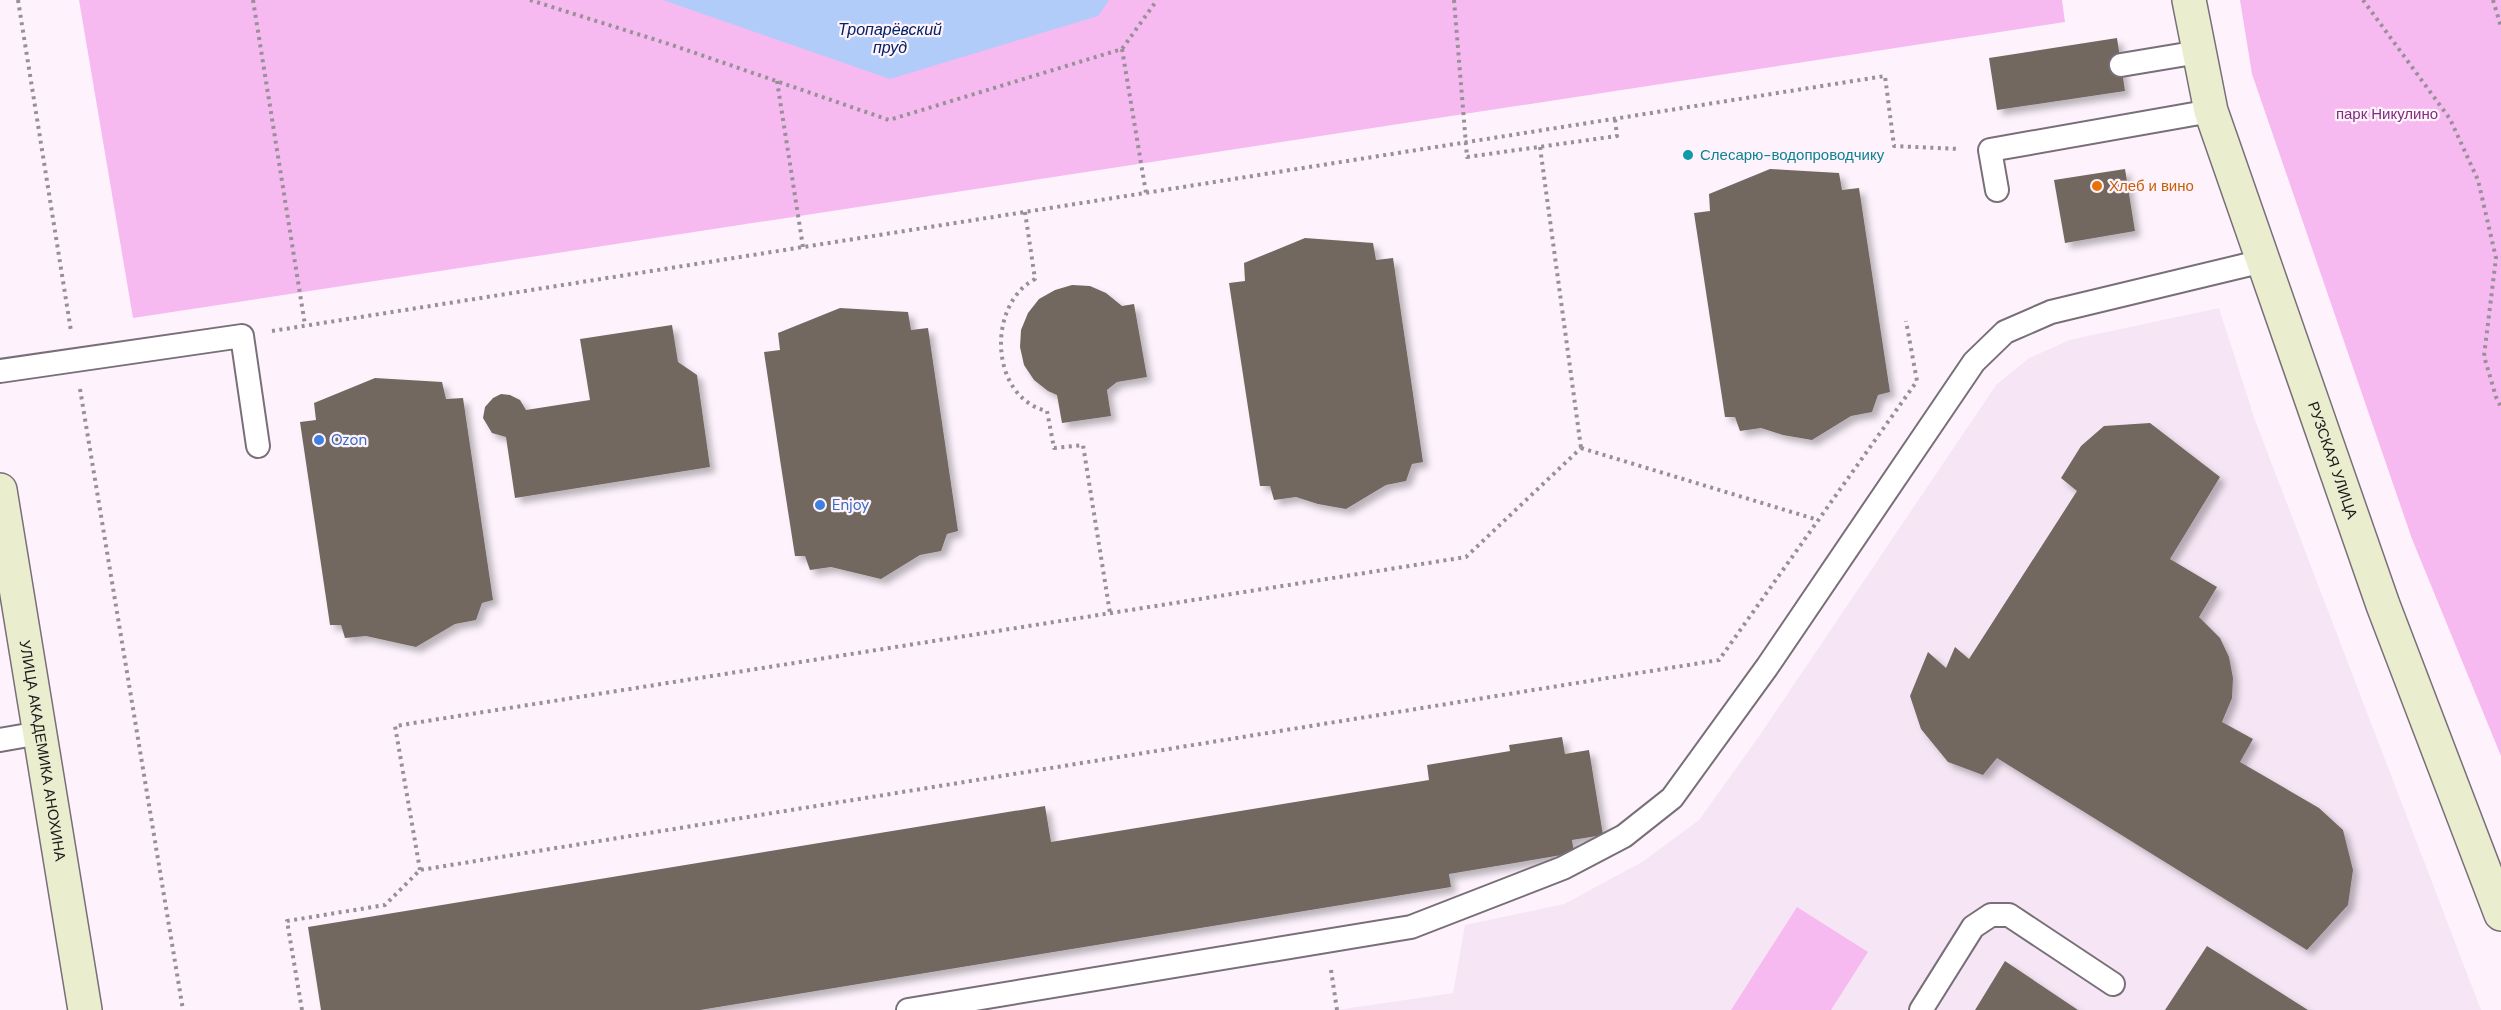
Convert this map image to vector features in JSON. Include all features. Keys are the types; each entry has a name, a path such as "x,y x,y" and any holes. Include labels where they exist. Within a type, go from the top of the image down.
{"street":[{"name":"РУЗСКАЯ УЛИЦА","path":"2189,0 2211,111 2382,604 2501,914"},
{"name":"УЛИЦА АКАДЕМИКА АНОХИНА","path":"0,490 85,1010"}],"lane":[{"path":"2121,65 2199,52"},
{"path":"1997,190 1990,150 2211,111"},
{"path":"908,1010 1326,939 1411,927 1563,868 1624,836 1672,798 1767,667 1974,362 2005,332 2050,312 2263,261"},
{"path":"0,371 242,336 258,446"},
{"path":"0,740 40,734"},
{"path":"1921,1010 1973,927 1991,915 2009,915 2113,984"}],"path":[{"path":"18,0 183,1010"},
{"path":"253,0 305,326"},
{"path":"530,0 672,45 889,120 1122,50 1157,0"},
{"path":"1454,0 1467,157 1617,136 1615,119"},
{"path":"2363,0 2450,119 2478,180 2496,258 2484,356 2501,407"},
{"path":"2493,0 2501,27"},
{"path":"1122,50 1146,193"},
{"path":"242,336 1885,76 1894,146 1990,150"},
{"path":"777,81 803,248"},
{"path":"1540,147 1581,448"},
{"path":"1025,212 1035,279 1026,284 1011,303 1002,325 1000,349 1006,372 1019,393 1038,409 1047,411 1054,448 1083,445 1110,613"},
{"path":"302,1010 287,921 385,905 420,870 1719,660 1917,381 1906,321"},
{"path":"420,870 395,726 1466,557 1581,448"},
{"path":"1581,448 1818,520"},
{"path":"1326,939 1337,1010"}],"shaded area":[{"path":"2219,308 2255,420 2481,1010 1336,1010 1453,993 1465,925 1564,904 1642,862 1699,820 1757,739 1996,385 2029,358 2069,340"}],"green space":[{"path":"79,0 2062,0 2065,22 133,318"},
{"name":"парк Никулино","path":"2240,0 2501,0 2501,756 2412,539 2252,74"},
{"path":"1797,907 1868,952 1831,1010 1731,1010"}],"water":[{"name":"Тропарёвский пруд","path":"663,0 1109,0 1098,16 890,79"}],"building":[{"path":"2117,38 2125,91 1997,110 1989,58"},
{"path":"1770,169 1839,173 1842,190 1859,188 1890,392 1878,395 1872,412 1851,416 1812,440 1761,428 1740,431 1735,417 1725,417 1694,213 1710,211 1709,194"},
{"path":"2125,169 2135,231 2065,243 2054,180"},
{"path":"1305,238 1373,243 1376,260 1393,258 1423,462 1412,464 1406,481 1386,485 1346,509 1296,497 1274,500 1270,486 1260,486 1229,283 1245,281 1244,263"},
{"path":"1072,285 1090,286 1106,293 1122,306 1134,304 1147,377 1117,382 1107,390 1111,416 1062,423 1057,395 1034,380 1024,365 1020,347 1021,330 1028,313 1039,299 1055,290"},
{"path":"840,308 908,312 911,330 928,328 958,531 947,534 941,551 920,555 881,579 831,567 810,570 805,556 795,556 781,466 764,352 780,350 778,333"},
{"path":"672,325 678,362 697,375 710,467 515,498 506,437 492,433 483,418 485,407 493,398 501,394 510,395 520,400 526,410 590,400 580,339"},
{"path":"375,378 442,382 446,399 463,398 493,600 482,603 476,620 455,624 416,647 366,636 345,638 341,625 330,625 300,422 316,420 314,403"},
{"path":"2150,423 2220,477 2170,559 2217,587 2199,617 2220,638 2229,657 2233,678 2232,698 2222,722 2253,739 2240,762 2319,808 2343,830 2353,870 2348,905 2307,950 1997,758 1983,775 1948,762 1921,729 1910,696 1928,652 1946,668 1955,647 1969,659 2077,491 2061,478 2081,446 2104,426"},
{"path":"1562,737 1565,754 1589,750 1603,835 1572,840 1574,853 1449,874 1451,887 700,1010 321,1010 308,927 1045,806 1051,842 1429,780 1427,765 1510,751 1509,745"},
{"path":"2207,946 2308,1010 2165,1010"},
{"path":"2005,961 2078,1010 1975,1010"}],"place":[{"name":"Слесарю-водопроводчику","path":"1688,155"},
{"name":"Хлеб и вино","path":"2097,186"},
{"name":"Ozon","path":"319,440"},
{"name":"Enjoy","path":"820,505"}]}
